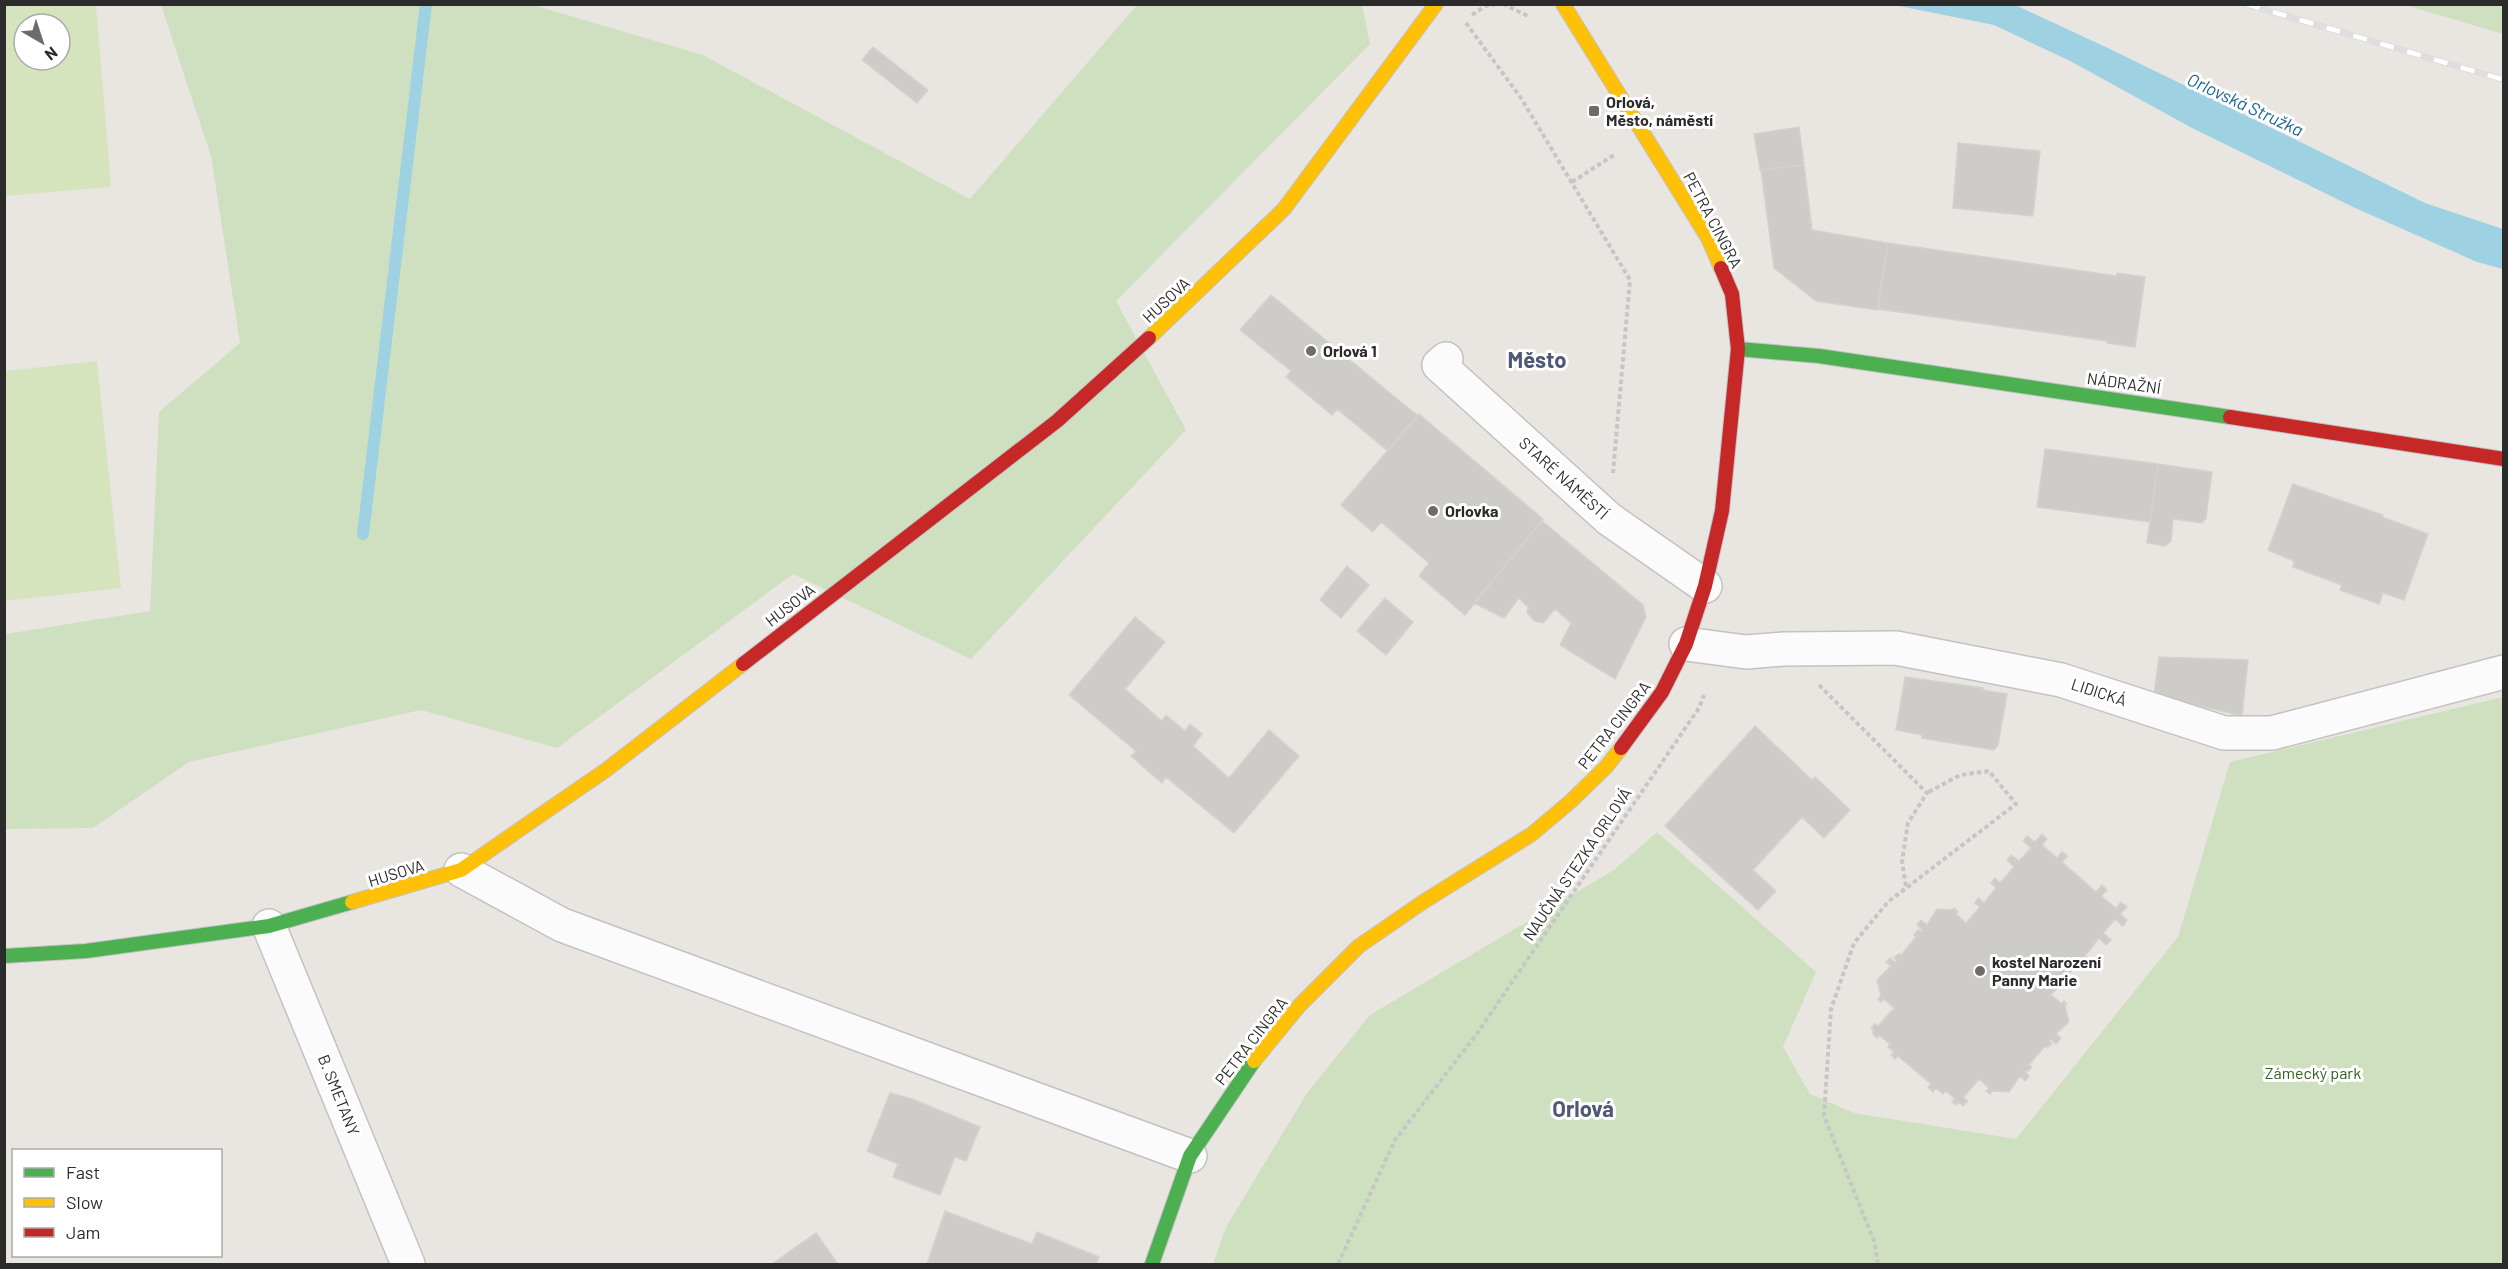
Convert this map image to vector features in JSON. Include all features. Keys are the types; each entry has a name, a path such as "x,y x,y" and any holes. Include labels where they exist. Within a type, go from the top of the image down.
{"street":[{"name":"HUSOVA","path":"4,956 86,951 269,926 461,870 606,770 1057,421 1181,309 1284,209 1436,4"},
{"name":"PETRA CINGRA","path":"1152,1264 1190,1156 1253,1061 1299,1006 1359,946 1423,902 1532,834 1571,801 1606,767 1662,692 1686,644 1704,586 1722,511 1738,349 1732,294 1708,238 1563,4"},
{"name":"NÁDRAŽNÍ","path":"1738,349 1819,356 2106,397 2504,459"},
{"name":"STARÉ NÁMĚSTÍ","path":"1446,359 1439,365 1609,519 1704,586"},
{"name":"LIDICKÁ","path":"1686,644 1746,652 1784,649 1896,648 2061,680 2224,733 2272,733 2504,672"},
{"path":"461,870 562,925 1190,1156"},
{"name":"B. SMETANY","path":"269,926 408,1264"}],"path":[{"path":"1463,20 1521,98 1630,280 1609,519"},
{"path":"1572,182 1620,151"},
{"path":"1784,649 1927,793"},
{"name":"NAUČNÁ STEZKA ORLOVÁ","path":"1338,1264 1395,1140 1476,1035 1699,708 1707,686"},
{"path":"1878,1264 1874,1241 1824,1116 1831,1009 1854,943 1888,902 2016,804 1989,771 1960,775 1927,793 1908,823 1902,861 1906,887"}],"green space":[{"path":"5,4 96,5 111,187 5,196"},
{"path":"2492,4 2503,7 2503,34 2405,5"},
{"path":"161,5 533,5 703,55 970,199 1137,5 1362,5 1370,44 1116,301 1186,430 971,659 793,574 557,748 421,710 189,762 93,828 5,829 5,634 150,611 159,412 240,343 211,156"},
{"path":"97,361 121,588 5,601 5,371"},
{"name":"Zámecký park","path":"2503,697 2503,1264 1213,1264 1226,1227 1307,1093 1370,1015 1614,870 1657,832 1816,972 1783,1047 1810,1094 1854,1113 2016,1139 2178,937 2230,762"}],"water":[{"path":"1894,5 2015,5 2425,203 2503,229 2503,269 2477,262 2353,207 2192,128 2072,62 1994,25"}],"building":[{"path":"873,47 928,90 917,103 862,60"},
{"path":"1799,127 1804,165 1760,170 1754,134"},
{"path":"1958,143 2040,151 2033,216 1953,208"},
{"path":"1804,165 1812,230 1888,243 1877,310 1816,301 1774,268 1761,170"},
{"path":"1888,243 2117,276 2117,273 2145,277 2135,347 2107,343 2107,341 1878,309"},
{"path":"1271,295 1418,416 1388,451 1337,409 1332,415 1286,377 1291,371 1240,330"},
{"path":"1419,414 1543,519 1465,615 1419,576 1429,563 1381,522 1373,532 1341,505"},
{"path":"2045,449 2158,464 2150,522 2037,507"},
{"path":"2158,464 2212,472 2206,518 2202,523 2173,519 2171,541 2165,546 2147,543"},
{"path":"2293,484 2383,515 2382,517 2428,534 2404,600 2383,593 2379,604 2340,590 2342,585 2293,567 2294,561 2268,550"},
{"path":"1542,521 1643,605 1646,617 1615,679 1560,645 1571,623 1555,609 1543,623 1535,621 1527,613 1528,607 1519,598 1504,618 1474,603"},
{"path":"1347,566 1369,585 1341,618 1320,600"},
{"path":"1385,598 1413,622 1386,655 1357,631"},
{"path":"1135,617 1165,642 1125,689 1162,721 1166,715 1185,731 1190,724 1202,734 1193,746 1229,778 1269,730 1299,756 1234,833 1166,777 1162,783 1131,756 1136,751 1069,695"},
{"path":"2159,657 2248,660 2242,716 2154,695"},
{"path":"1905,677 1983,688 1983,690 2007,694 1998,745 1994,750 1922,738 1922,735 1896,730"},
{"path":"1755,726 1812,780 1815,777 1850,810 1824,838 1802,817 1753,870 1776,891 1758,910 1665,826"},
{"name":"kostel Narození Panny Marie","path":"2042,834 2047,839 2042,845 2057,858 2062,852 2068,856 2062,862 2096,892 2102,885 2107,890 2101,896 2116,908 2121,902 2127,907 2120,914 2127,920 2123,926 2115,919 2103,933 2111,940 2106,945 2099,938 2085,956 2089,959 2085,964 2081,961 2068,975 2073,979 2069,984 2064,980 2051,995 2061,1003 2064,1001 2067,1004 2065,1006 2069,1022 2056,1034 2061,1038 2056,1044 2051,1039 2049,1041 2052,1043 2047,1048 2045,1046 2029,1065 2032,1067 2024,1071 2029,1076 2025,1081 2020,1076 2009,1092 1992,1091 1990,1094 1986,1091 1989,1088 1979,1079 1963,1098 1968,1101 1963,1106 1959,1102 1957,1105 1952,1102 1955,1099 1946,1091 1943,1094 1936,1088 1933,1092 1928,1087 1931,1084 1898,1056 1895,1059 1891,1055 1894,1052 1888,1047 1890,1044 1879,1035 1877,1038 1872,1033 1874,1030 1871,1028 1875,1024 1878,1026 1894,1008 1884,999 1881,1002 1878,999 1881,996 1877,980 1891,966 1886,962 1890,958 1895,962 1897,960 1894,958 1901,955 1916,937 1914,935 1918,930 1921,932 1922,930 1917,925 1921,920 1927,925 1937,909 1952,910 1954,908 1958,912 1956,914 1966,923 1980,907 1975,903 1978,898 1984,903 1996,888 1991,883 1995,878 2000,883 2014,867 2007,860 2011,855 2019,861 2031,848 2023,841 2027,836 2035,842"},
{"path":"890,1093 912,1099 980,1127 966,1161 955,1157 940,1195 893,1177 898,1164 867,1151"},
{"path":"945,1211 1032,1244 1037,1232 1099,1257 1096,1264 927,1264"},
{"path":"816,1233 838,1264 772,1264"}],"waterway":[{"path":"363,534 426,4"}],"railway":[{"path":"2246,4 2504,80"}],"traffic: fast":[{"path":"1738,349 1819,356 2230,417"},
{"path":"4,956 86,951 269,926 352,902"},
{"path":"1152,1264 1190,1156 1254,1061"}],"traffic: slow":[{"path":"1149,338 1284,209 1436,4"},
{"path":"1563,4 1708,238 1721,268"},
{"path":"352,902 461,870 606,770 743,664"},
{"path":"1254,1061 1299,1006 1359,946 1423,902 1532,834 1571,801 1606,767 1621,748"}],"traffic: jam":[{"path":"1621,748 1662,692 1686,644 1705,586 1722,511 1738,349 1732,294 1721,268"},
{"path":"743,664 1057,421 1149,338"},
{"path":"2230,417 2504,459"}],"place":[{"name":"Orlová, Město, náměstí","path":"1594,111"},
{"name":"Orlová 1","path":"1311,351"},
{"name":"Orlovka","path":"1433,511"},
{"name":"kostel Narození Panny Marie","path":"1980,971"}],"district":[{"name":"Město","path":"1537,360"},
{"name":"Orlová","path":"1583,1109"}],"water label":[{"name":"Orlovská Stružka","path":"2245,105"}]}
